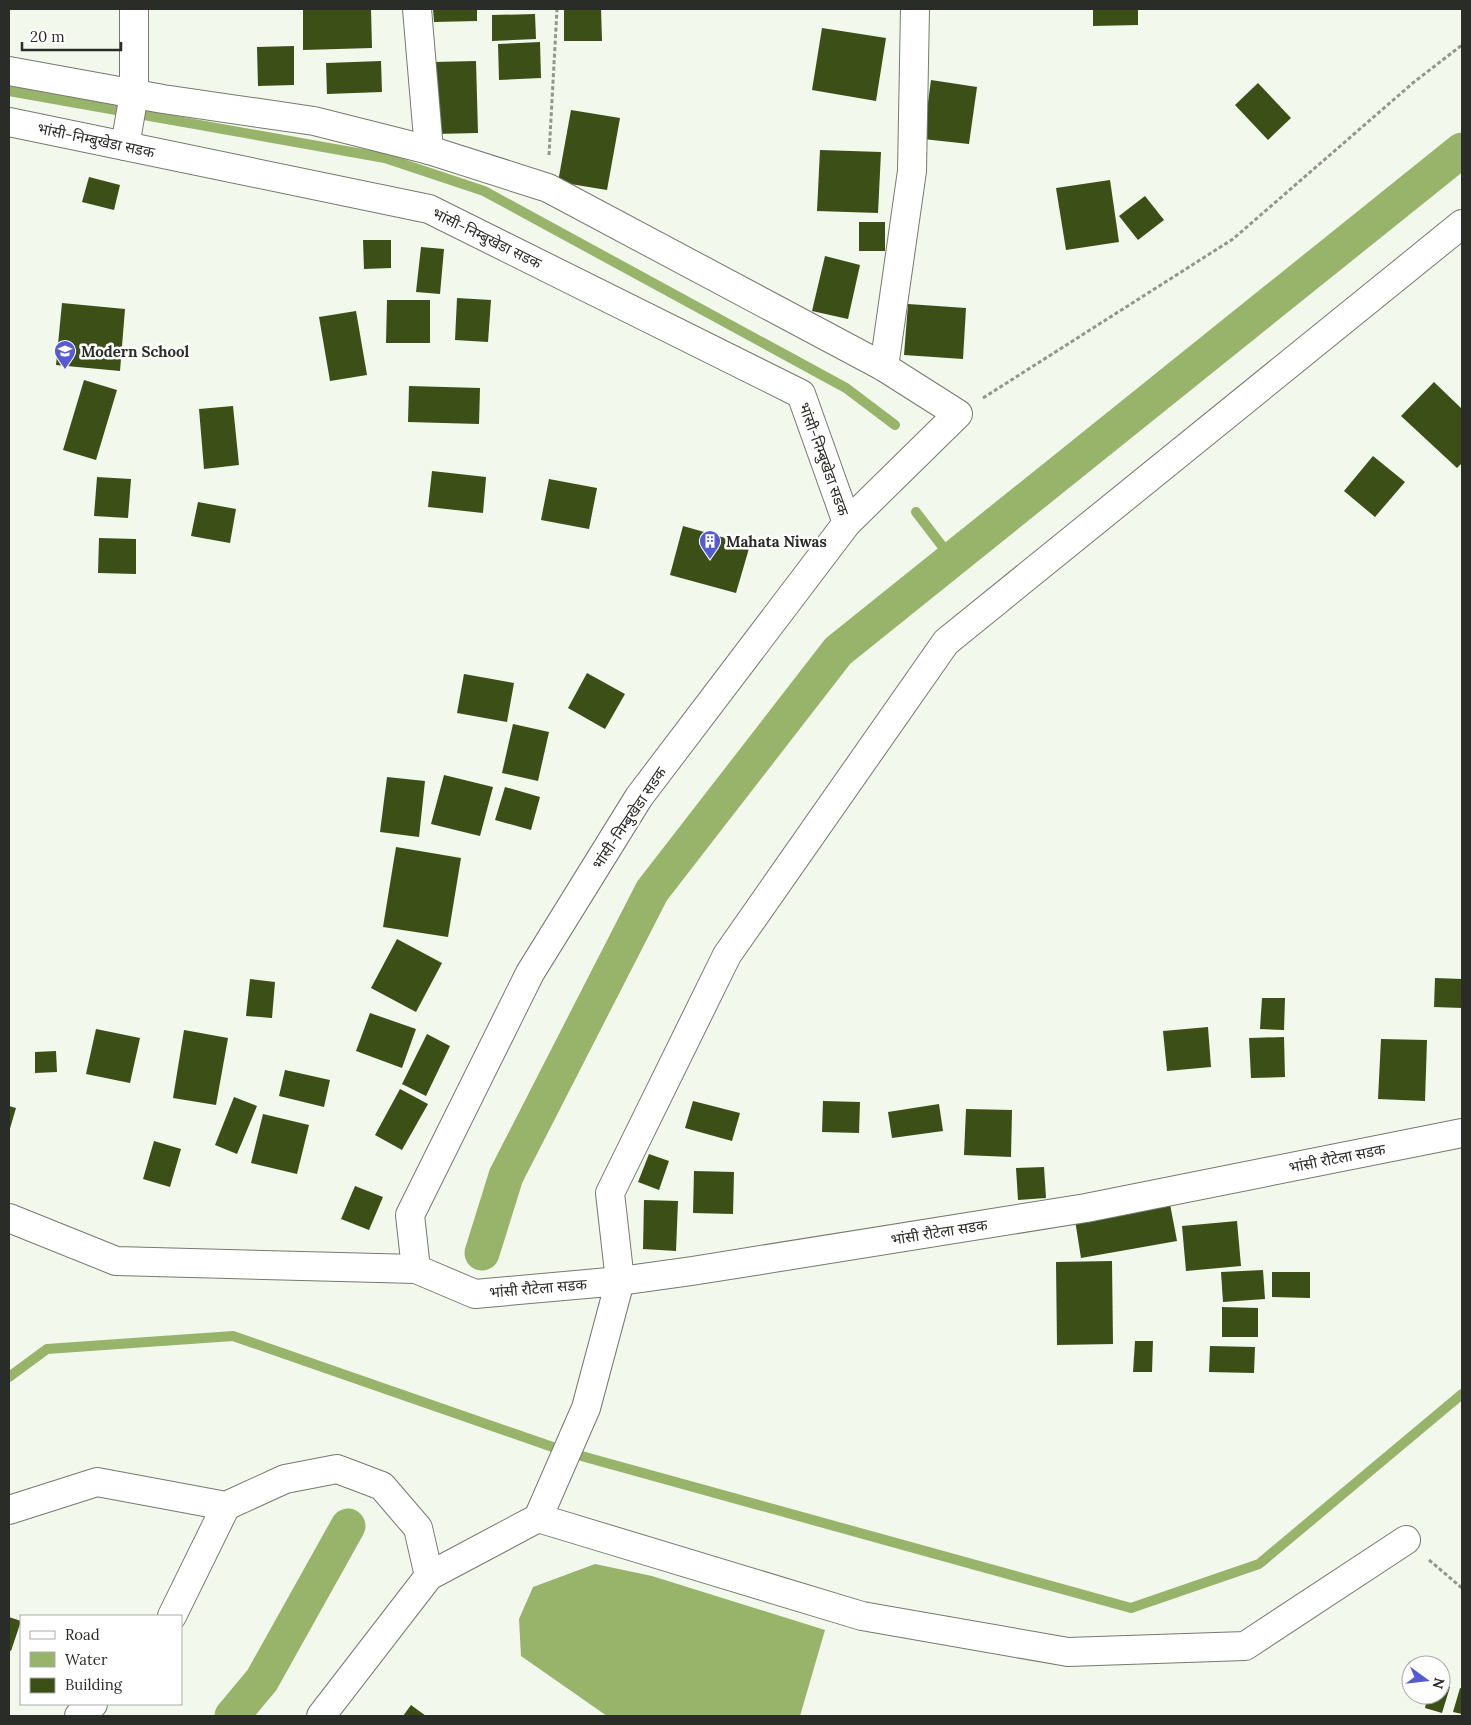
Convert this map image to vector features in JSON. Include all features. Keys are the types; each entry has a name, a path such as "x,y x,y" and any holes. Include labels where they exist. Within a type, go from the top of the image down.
{"street":[{"path":"125,146 134,94 134,9"},
{"path":"417,9 429,150"},
{"path":"884,367 912,170 915,9"},
{"path":"9,71 134,94 314,121 429,150 548,188 884,367 958,414 847,523"},
{"name":"भांसी-निम्बुखेडा सडक","path":"9,122 430,209 801,394 847,523 639,797 530,973 410,1215 416,1269"},
{"path":"321,1716 429,1576 538,1518 586,1408 620,1280 610,1193 727,955 946,642 1462,224"},
{"name":"भांसी रौटेला सडक","path":"416,1269 475,1294 692,1271 1086,1208 1462,1133"},
{"path":"9,1218 116,1261 416,1269"},
{"path":"9,1510 97,1482 226,1506 285,1479 337,1469 382,1486 418,1528 429,1576"},
{"path":"172,1615 226,1506"},
{"path":"538,1518 862,1616 1068,1652 1245,1646 1406,1540"},
{"path":"79,1716 92,1705"}],"path":[{"path":"548,188 557,9"},
{"path":"958,414 1233,239 1414,82 1462,45"},
{"path":"1406,1540 1462,1588"}],"water":[{"path":"595,1564 652,1576 825,1630 800,1716 607,1716 521,1656 519,1619 533,1587"}],"building":[{"path":"303,9 371,9 372,48 303,50"},
{"path":"433,9 477,9 477,21 434,22"},
{"path":"564,9 601,9 602,41 564,41"},
{"path":"1093,9 1138,9 1138,25 1093,26"},
{"path":"535,14 536,39 492,41 492,15"},
{"path":"822,28 886,38 876,101 812,90"},
{"path":"540,42 541,78 499,80 498,44"},
{"path":"294,46 294,85 258,86 257,47"},
{"path":"381,61 382,92 327,94 326,63"},
{"path":"476,61 478,133 435,134 434,62"},
{"path":"931,80 977,87 969,144 923,139"},
{"path":"1258,83 1291,118 1268,140 1235,105"},
{"path":"571,110 620,118 607,190 558,182"},
{"path":"820,150 881,152 878,213 817,211"},
{"path":"89,177 120,185 114,210 82,202"},
{"path":"1110,180 1119,242 1066,250 1056,188"},
{"path":"1145,196 1164,220 1138,240 1119,216"},
{"path":"859,222 885,222 885,251 859,251"},
{"path":"363,240 391,240 391,268 364,269"},
{"path":"421,247 444,249 440,294 416,292"},
{"path":"825,256 860,265 848,319 812,311"},
{"path":"457,298 491,300 488,342 455,340"},
{"path":"387,300 430,300 430,343 386,343"},
{"path":"62,303 125,309 120,371 56,365"},
{"path":"908,304 966,308 963,359 904,355"},
{"path":"356,311 367,375 330,381 319,317"},
{"path":"84,380 117,390 96,460 63,450"},
{"path":"1434,382 1462,409 1462,463 1457,468 1401,416"},
{"path":"409,386 480,388 479,424 408,422"},
{"path":"233,406 239,465 204,469 199,409"},
{"path":"1373,456 1405,482 1375,517 1344,491"},
{"path":"432,471 486,477 483,513 428,507"},
{"path":"97,477 131,479 128,518 94,516"},
{"path":"549,479 597,488 589,529 541,520"},
{"path":"198,502 236,509 230,543 191,536"},
{"name":"Mahata Niwas","path":"683,526 750,545 736,593 670,575"},
{"path":"99,538 136,539 136,574 98,573"},
{"path":"587,673 625,694 605,729 568,708"},
{"path":"464,674 514,683 507,722 457,713"},
{"path":"513,724 549,732 538,781 502,773"},
{"path":"444,775 493,787 480,836 431,824"},
{"path":"387,777 425,781 419,837 380,832"},
{"path":"505,787 540,797 531,830 495,820"},
{"path":"396,847 461,858 448,937 383,927"},
{"path":"397,939 442,963 416,1012 371,988"},
{"path":"1435,978 1462,979 1462,1008 1434,1007"},
{"path":"250,979 275,982 272,1018 246,1016"},
{"path":"1262,998 1285,998 1284,1030 1260,1029"},
{"path":"370,1013 416,1029 402,1068 356,1051"},
{"path":"1208,1027 1211,1067 1167,1071 1163,1031"},
{"path":"96,1029 140,1038 130,1083 86,1074"},
{"path":"184,1030 228,1038 216,1105 173,1098"},
{"path":"427,1034 450,1046 426,1096 402,1084"},
{"path":"1284,1037 1285,1077 1251,1078 1249,1038"},
{"path":"1381,1039 1427,1040 1425,1101 1378,1099"},
{"path":"56,1051 57,1072 35,1073 35,1052"},
{"path":"285,1070 330,1080 324,1107 279,1096"},
{"path":"400,1089 428,1104 402,1150 375,1135"},
{"path":"234,1097 257,1106 237,1154 215,1145"},
{"path":"693,1101 740,1113 732,1141 685,1128"},
{"path":"823,1101 860,1102 859,1133 822,1132"},
{"path":"939,1104 943,1131 892,1138 888,1112"},
{"path":"9,1106 16,1108 9,1132"},
{"path":"966,1109 1012,1110 1011,1157 964,1155"},
{"path":"263,1114 309,1125 297,1174 251,1163"},
{"path":"154,1141 181,1149 170,1187 143,1179"},
{"path":"649,1154 669,1161 659,1190 638,1182"},
{"path":"1044,1167 1046,1198 1018,1200 1016,1168"},
{"path":"694,1171 734,1172 733,1214 693,1213"},
{"path":"355,1186 383,1197 369,1230 341,1219"},
{"path":"644,1200 678,1201 676,1251 643,1249"},
{"path":"1170,1204 1177,1241 1081,1258 1075,1220"},
{"path":"1237,1221 1241,1266 1186,1271 1182,1226"},
{"path":"1112,1261 1113,1344 1057,1345 1056,1262"},
{"path":"1263,1270 1265,1299 1223,1302 1221,1272"},
{"path":"1272,1272 1310,1272 1310,1298 1272,1297"},
{"path":"1222,1307 1258,1308 1258,1337 1222,1337"},
{"path":"1135,1341 1153,1341 1152,1372 1133,1372"},
{"path":"1210,1346 1255,1347 1254,1373 1209,1372"},
{"path":"9,1617 20,1621 20,1624 11,1651 9,1650"},
{"path":"1460,1688 1462,1689 1462,1714 1453,1712"},
{"path":"411,1705 426,1716 403,1716"},
{"path":"1426,1705 1444,1705 1442,1713 1425,1708"}],"waterway":[{"path":"9,91 385,158 484,191 846,388 895,425"},
{"path":"482,1253 506,1176 652,891 838,651 1462,150"},
{"path":"916,512 952,559"},
{"path":"9,1377 47,1349 233,1336 567,1452 1131,1608 1259,1564 1462,1394"},
{"path":"232,1716 262,1680 348,1526"}],"place":[{"name":"Modern School","path":"65,370"},
{"name":"Mahata Niwas","path":"710,560"}]}
